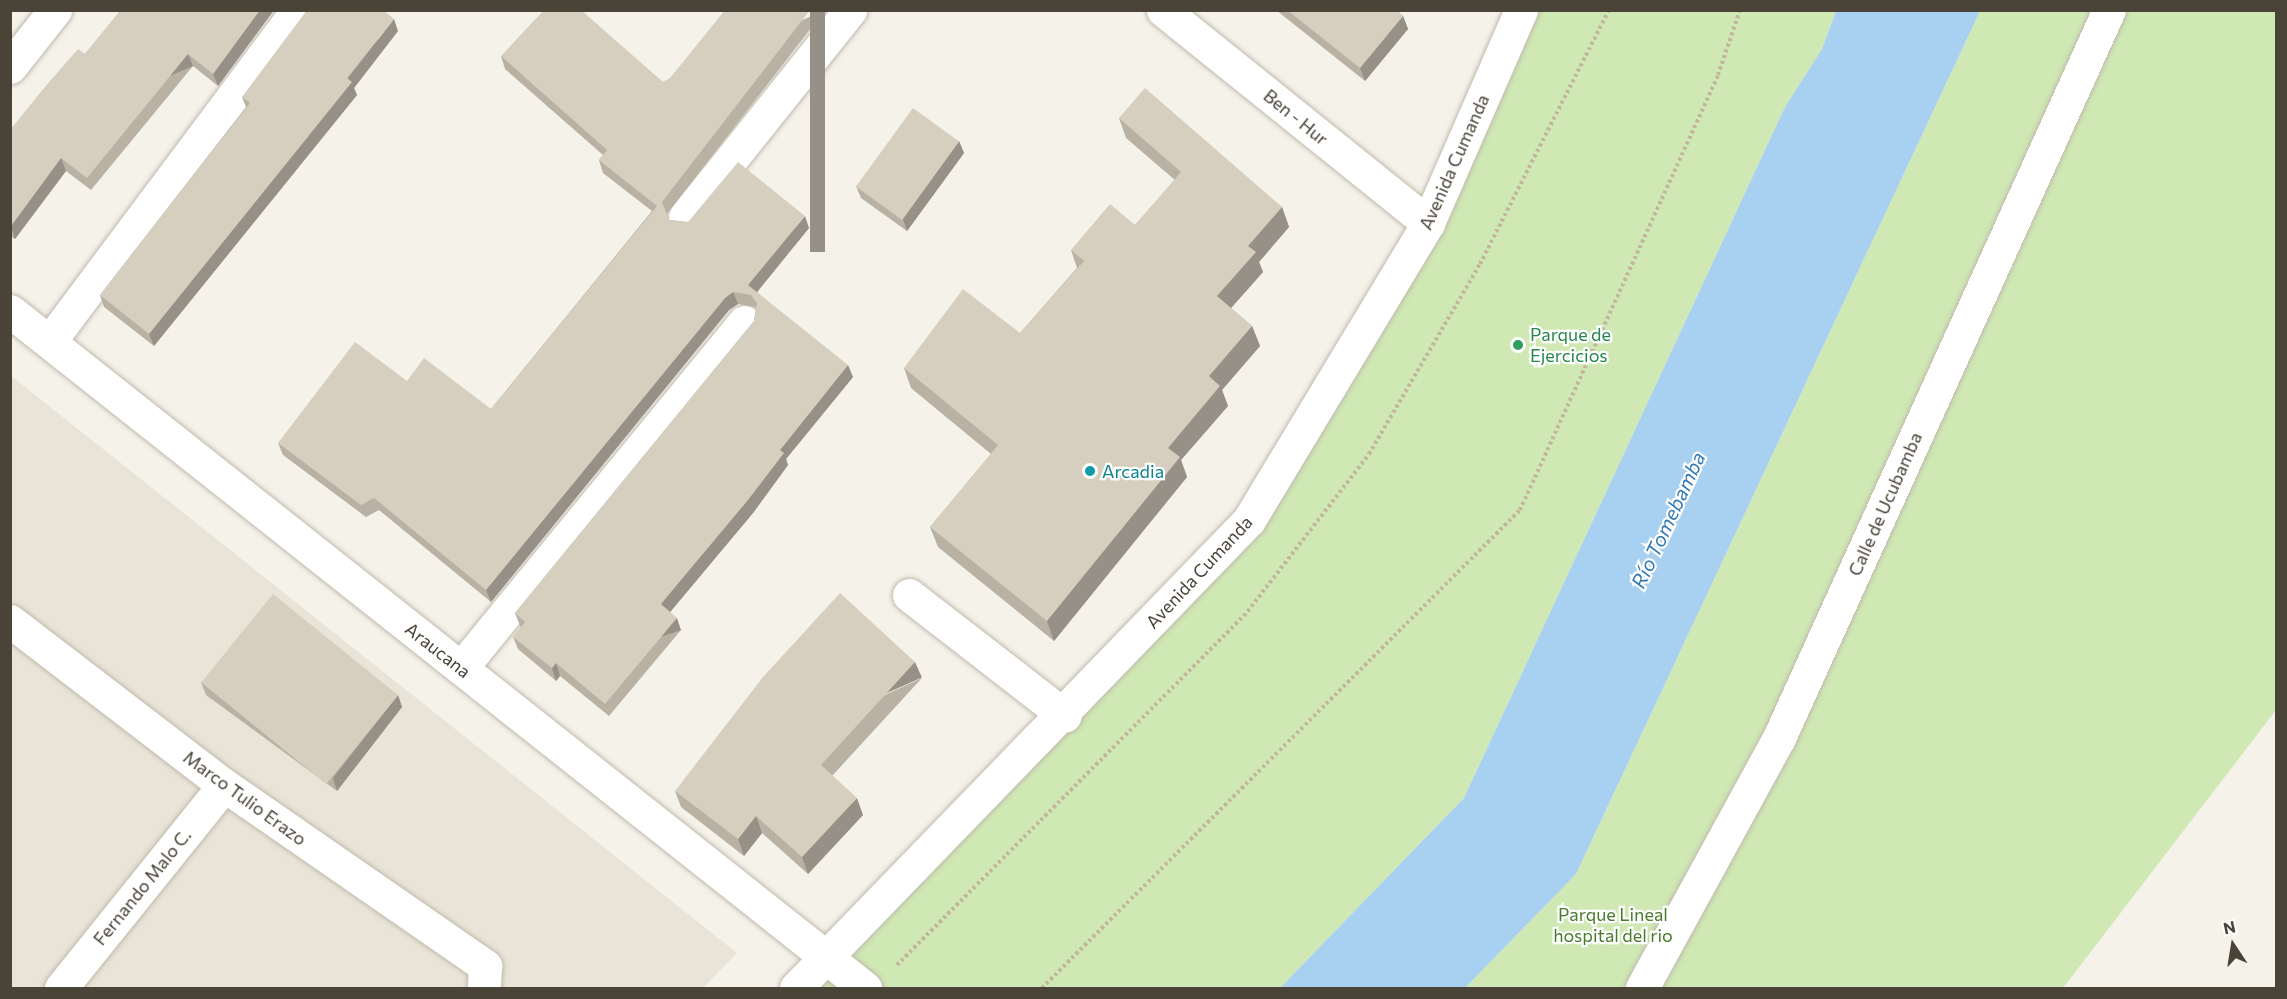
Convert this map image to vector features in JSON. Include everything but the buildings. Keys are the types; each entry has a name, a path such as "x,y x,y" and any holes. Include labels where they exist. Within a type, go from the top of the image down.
{"street":[{"path":"10,67 55,10"},
{"path":"50,341 298,10"},
{"path":"685,217 850,10"},
{"name":"Ben - Hur","path":"1163,10 1428,223"},
{"name":"Avenida Cumanda","path":"796,988 1065,716 1250,520 1428,223 1521,10"},
{"name":"Calle de Ucubamba","path":"1642,988 1779,738 2109,10"},
{"name":"Araucana","path":"10,311 865,988"},
{"path":"461,668 744,322"},
{"path":"909,595 1065,716"},
{"name":"Marco Tulio Erazo","path":"10,621 224,785 484,977"},
{"name":"Fernando Malo C.","path":"61,988 224,785"}],"path":[{"path":"1042,988 1520,510 1718,75 1740,10"}],"shaded area":[{"path":"10,375 737,953 703,988 11,988"}],"green space":[{"path":"1530,11 1836,11 1822,49 1785,107 1464,798 1280,988 796,988 1249,520"},
{"name":"Parque Lineal hospital del rio","path":"1980,11 2276,11 2276,710 2063,988 1465,988 1576,874"}],"water":[{"name":"Río Tomebamba","path":"1836,11 1980,11 1576,874 1465,988 1280,988 1464,798 1785,107 1822,49"}],"place":[{"name":"Parque de Ejercicios","path":"1518,345"},
{"name":"Arcadia","path":"1090,471"}]}
